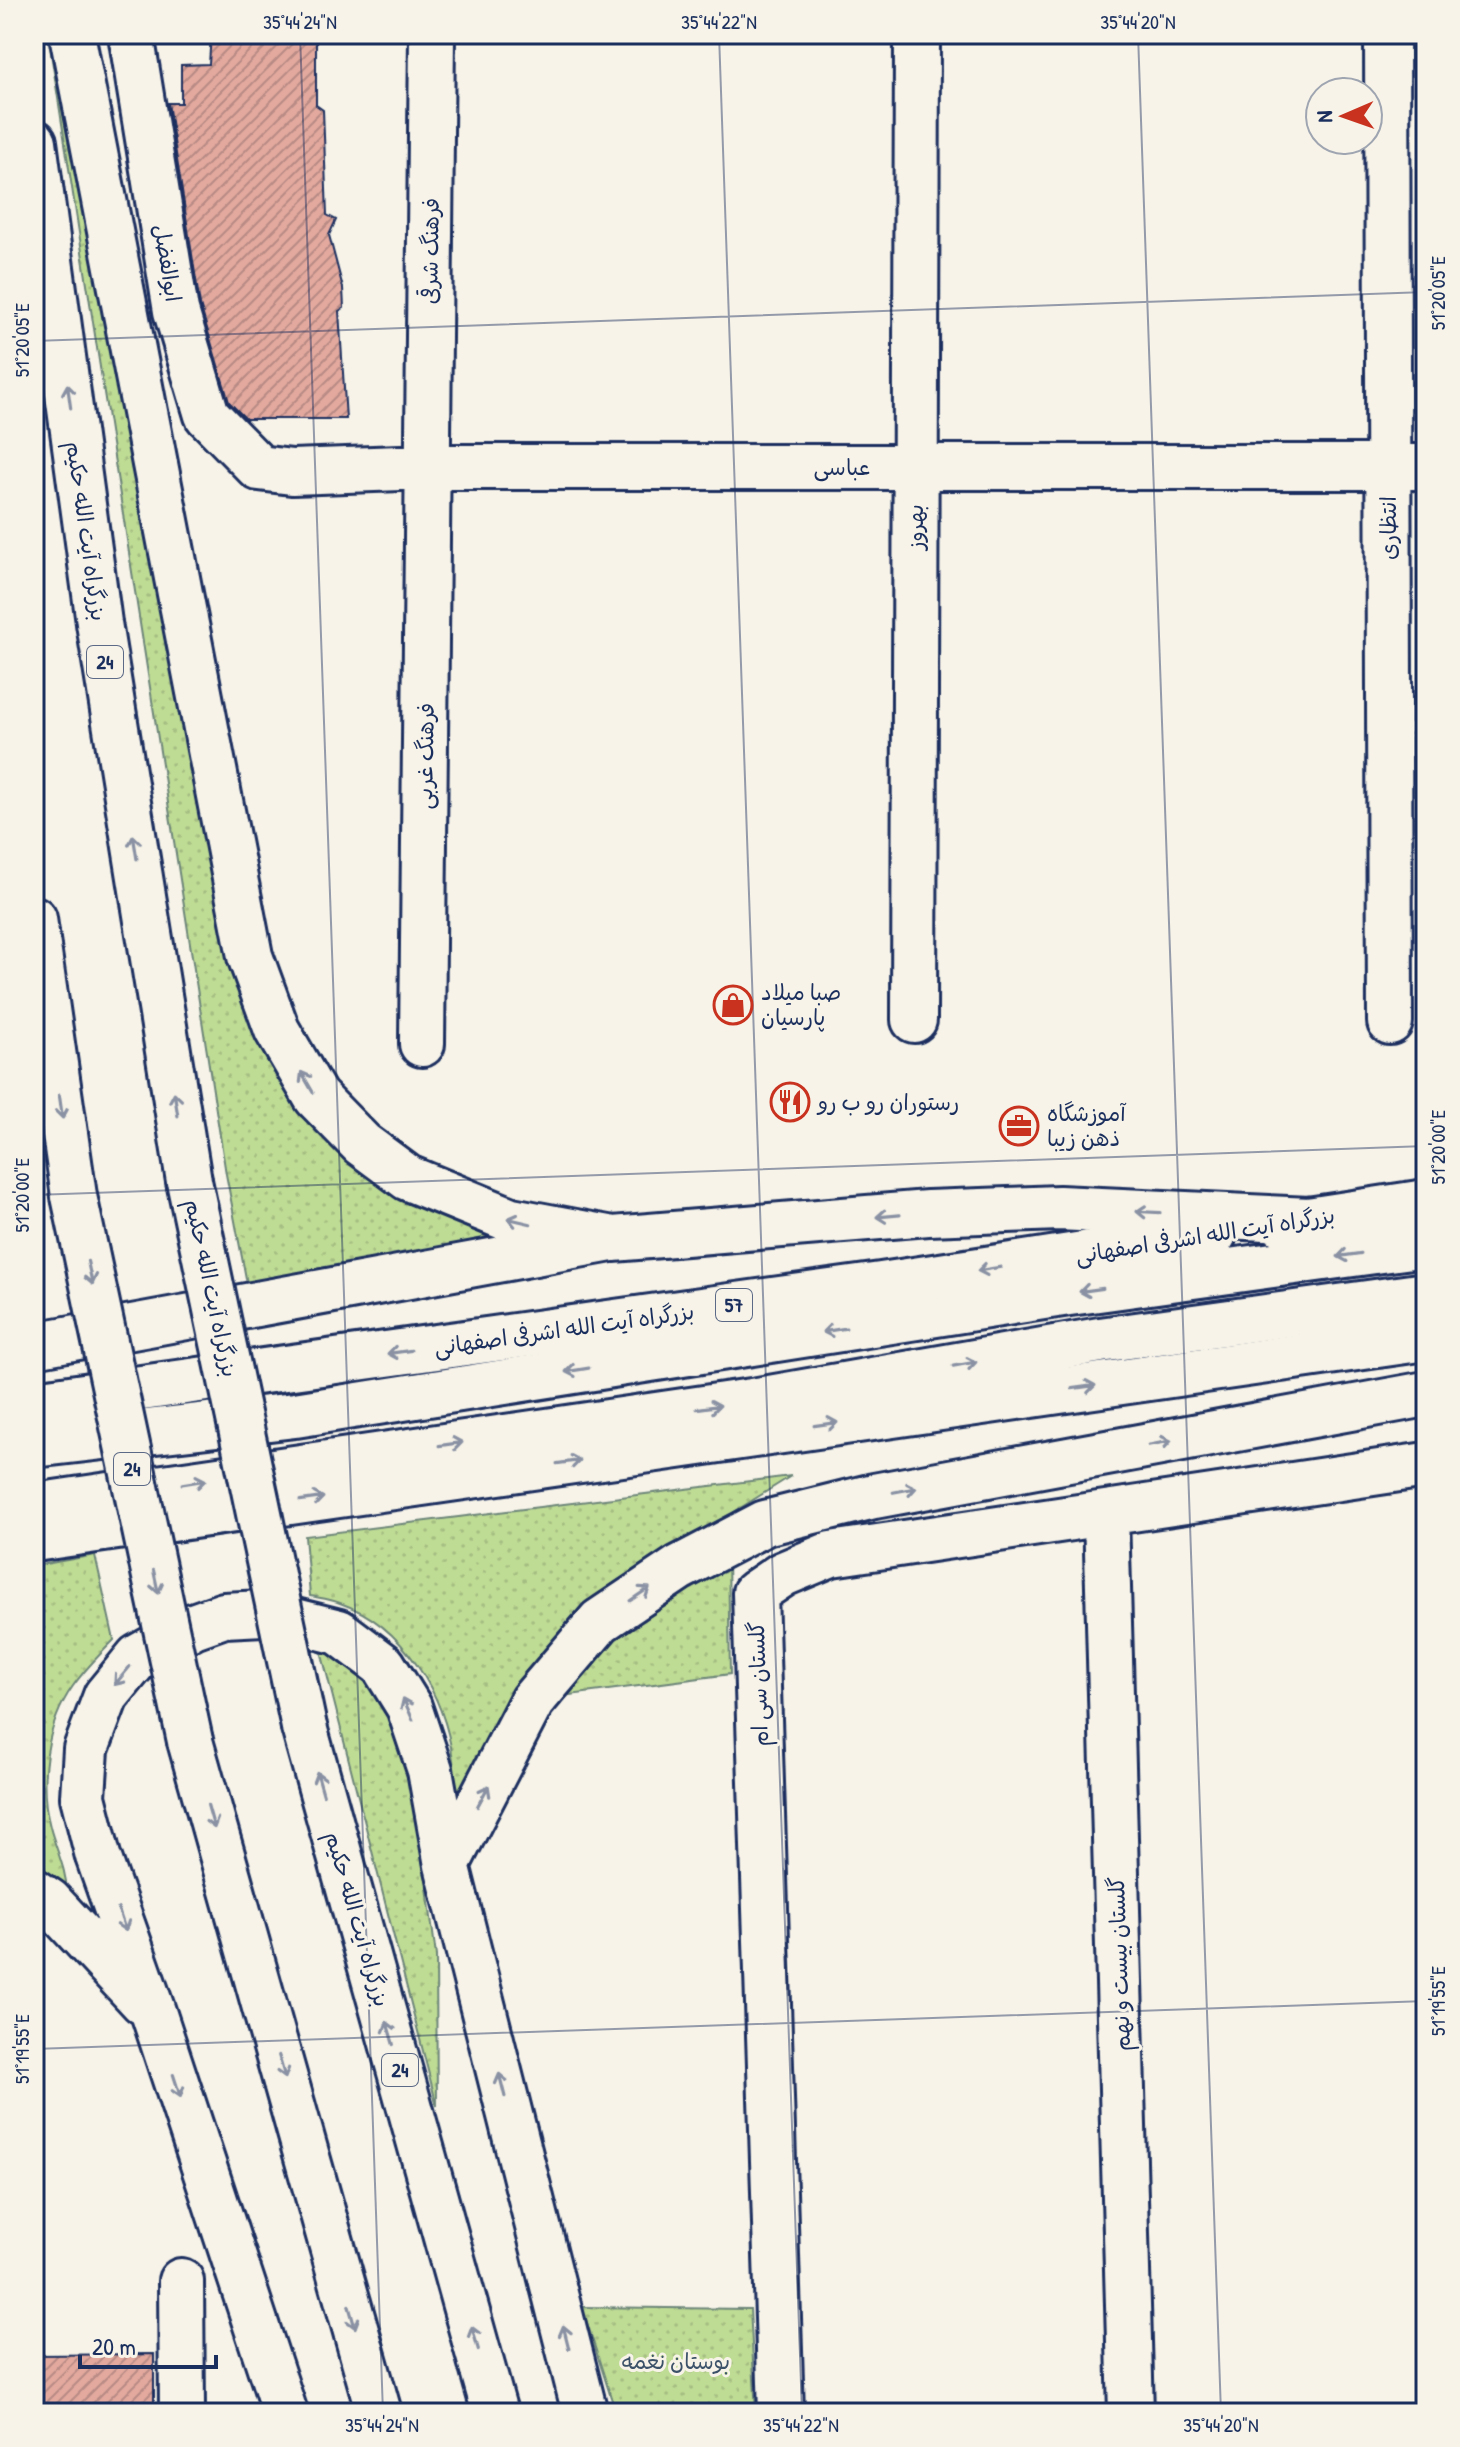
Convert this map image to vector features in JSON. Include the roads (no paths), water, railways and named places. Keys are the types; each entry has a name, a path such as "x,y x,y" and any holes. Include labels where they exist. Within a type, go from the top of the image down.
{"main road":[{"path":"72,34 250,956 277,1030 316,1097 362,1144 408,1178 511,1220 613,1239"},
{"name":"ابوالفضل","path":"131,34 176,311 207,415 259,468"},
{"name":"فرهنگ شرقی","path":"428,467 432,34"},
{"name":"بهروز","path":"914,1020 917,34"},
{"name":"انتظاری","path":"1387,34 1407,467 1390,1022"},
{"name":"بزرگراه آیت الله حکیم","path":"34,142 99,623 189,1181 304,1727 495,2413"},
{"name":"عباسی","path":"259,468 292,472 428,467 1407,467"},
{"name":"فرهنگ غربی","path":"422,1044 428,467"},
{"name":"24","path":"34,919 74,1196 190,1741 379,2413"},
{"name":"بزرگراه آیت الله اشرفی اصفهانی","path":"34,1403 881,1285 1426,1202"},
{"path":"34,1345 613,1239 928,1213 1059,1208 1310,1220"},
{"path":"34,1445 295,1415 1069,1293 1426,1244"},
{"path":"34,1506 752,1401 1100,1340 1426,1295"},
{"path":"34,1539 1426,1338"},
{"path":"447,1865 532,1701 600,1621 679,1568 765,1523 874,1496 1426,1394"},
{"name":"گلستان سی ام","path":"781,2413 755,1593 783,1574 831,1554 1426,1465"},
{"name":"گلستان بیست و نهم","path":"1106,1515 1131,2413"},
{"path":"285,2413 153,2012 98,1856 83,1797 86,1749 106,1696 138,1657 193,1626 224,1615 263,1613 339,1632 383,1665 409,1707 430,1770 447,1865 585,2413"},
{"path":"34,1891 49,1901 153,2012"},
{"path":"181,2281 182,2413"}],"place":[{"name":"صبا میلاد پارسیان","path":"733,1005"},
{"name":"رستوران رو ب رو","path":"790,1102"},
{"name":"آموزشگاه ذهن زیبا","path":"1019,1126"}],"park label":[{"name":"بوستان نغمه","path":"676,2361"}]}
